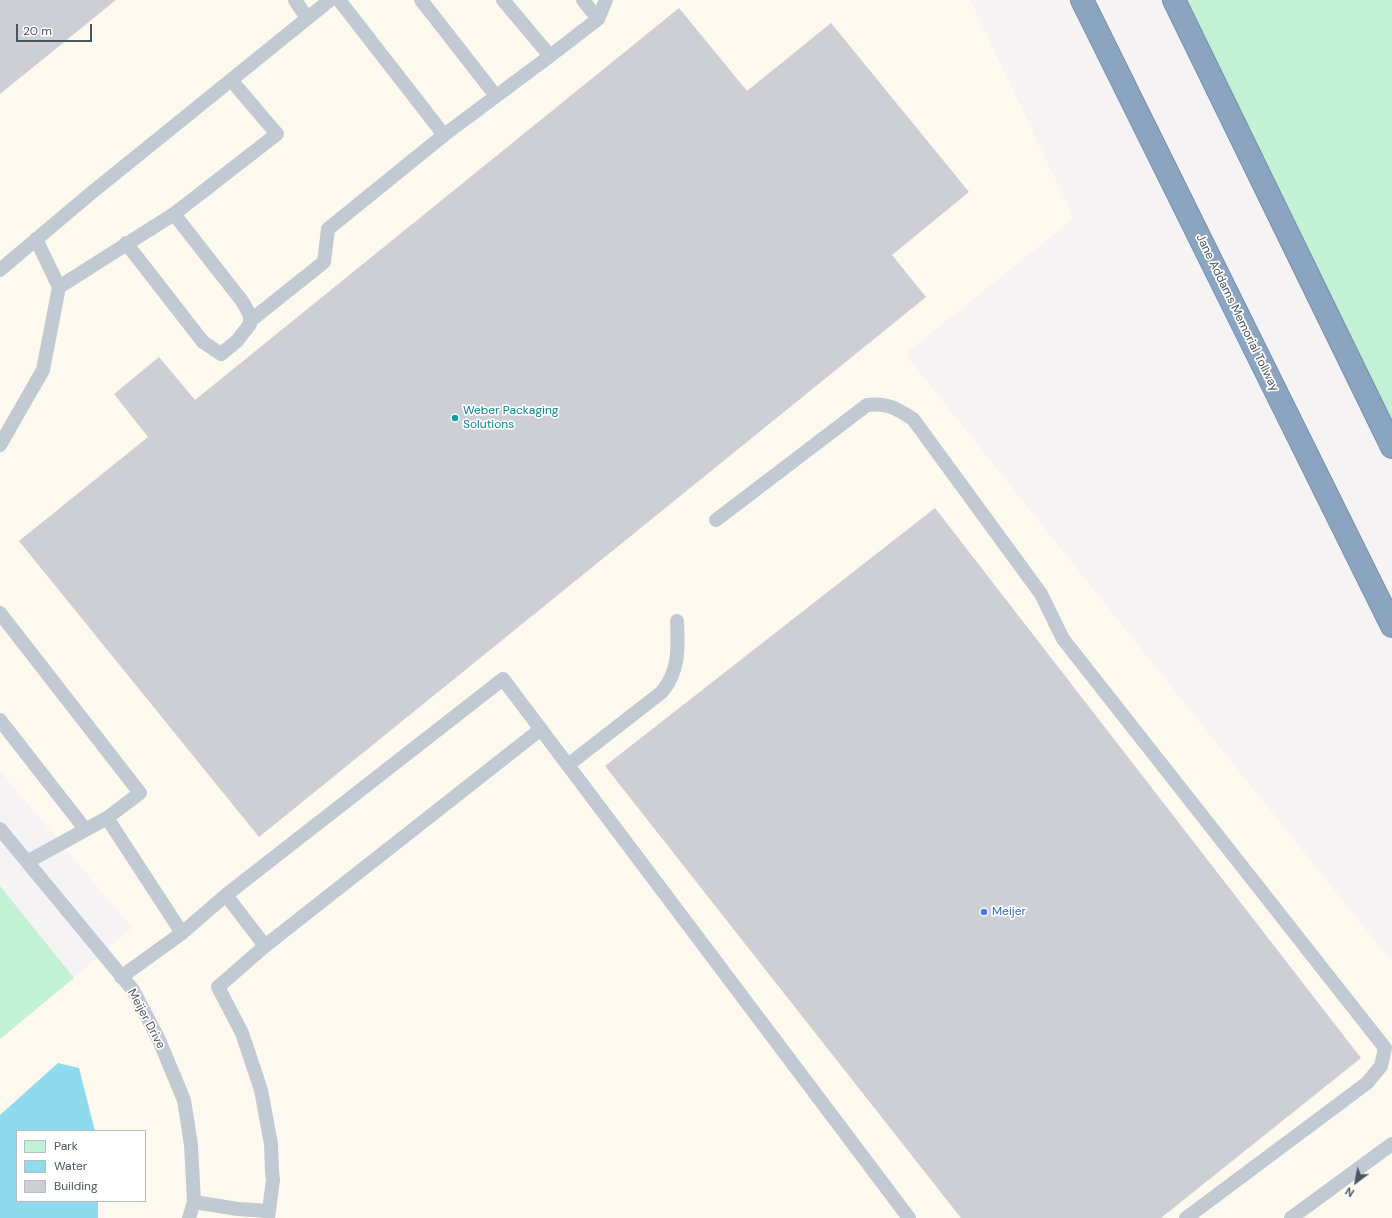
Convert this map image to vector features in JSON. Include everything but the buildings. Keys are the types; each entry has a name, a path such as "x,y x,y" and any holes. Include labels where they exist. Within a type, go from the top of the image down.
{"highway":[{"name":"Jane Addams Memorial Tollway","path":"1082,0 1392,626"},
{"path":"1174,0 1392,447"}],"lane":[{"path":"295,0 307,18"},
{"path":"0,270 90,194 330,0"},
{"path":"340,0 444,135"},
{"path":"421,0 496,96"},
{"path":"503,0 550,56"},
{"path":"583,0 598,19"},
{"path":"250,321 324,262 328,229 444,135 598,19 606,0"},
{"path":"59,287 126,243 174,214 277,134 231,80"},
{"path":"126,243 203,342 221,354 237,341 250,324 250,315 242,301 174,214"},
{"path":"0,445 43,370 59,287 36,239"},
{"path":"716,520 867,405 882,404 899,410 913,419 1041,594 1062,638 1385,1048 1381,1066 1367,1083 1186,1218"},
{"path":"0,613 140,793 106,818 27,862"},
{"path":"568,765 662,692 671,681 678,652 677,621"},
{"path":"121,977 182,933 226,895 503,678 909,1218"},
{"path":"0,720 85,829"},
{"path":"194,1202 269,1214 273,1180 271,1150 261,1090 242,1033 218,987 265,946 540,729"},
{"path":"106,818 182,933"},
{"name":"Meijer Drive","path":"0,829 133,990 159,1040 184,1100 191,1146 194,1202 189,1218"},
{"path":"226,895 265,946"},
{"path":"1291,1218 1392,1144"}],"shaded area":[{"path":"0,0 970,0 1074,218 905,354 1392,962 1392,1218 0,1218 0,1039 132,928 0,771"}],"green space":[{"path":"1179,0 1392,0 1392,447"},
{"path":"0,886 74,978 0,1039"}],"water":[{"path":"58,1063 79,1068 95,1130 16,1130 16,1202 98,1202 98,1218 0,1218 0,1115"}],"place":[{"name":"Weber Packaging Solutions","path":"455,418"},
{"name":"Meijer","path":"984,912"}]}
